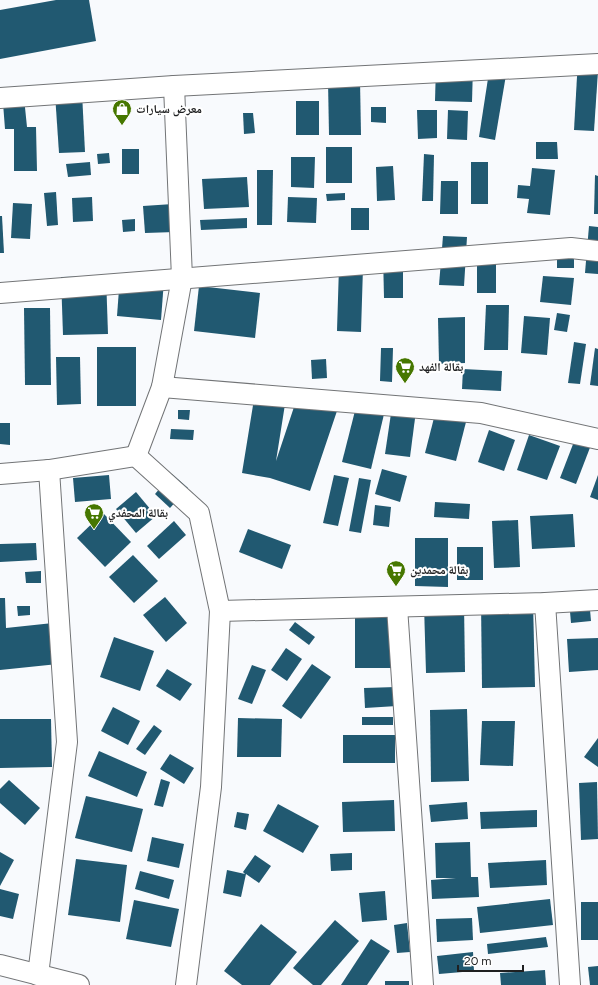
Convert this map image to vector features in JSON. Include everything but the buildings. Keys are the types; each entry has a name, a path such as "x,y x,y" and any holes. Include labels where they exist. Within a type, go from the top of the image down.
{"street":[{"path":"0,98 174,86 598,64"},
{"path":"136,456 162,387 182,278 174,86"},
{"path":"0,293 571,248 598,251"},
{"path":"162,387 481,413 598,440"},
{"path":"0,474 49,470 136,456"},
{"path":"136,456 199,513 220,611 211,787 186,985"},
{"path":"38,975 67,742 49,470"},
{"path":"220,611 545,603 598,600"},
{"path":"545,603 570,985"},
{"path":"397,607 423,985"},
{"path":"0,965 79,985"}],"place":[{"name":"معرض سيارات","path":"122,126"},
{"name":"بقالة الفهد","path":"405,384"},
{"name":"بقالة المحفدي","path":"94,530"},
{"name":"بقالة محمدين","path":"396,587"}]}
